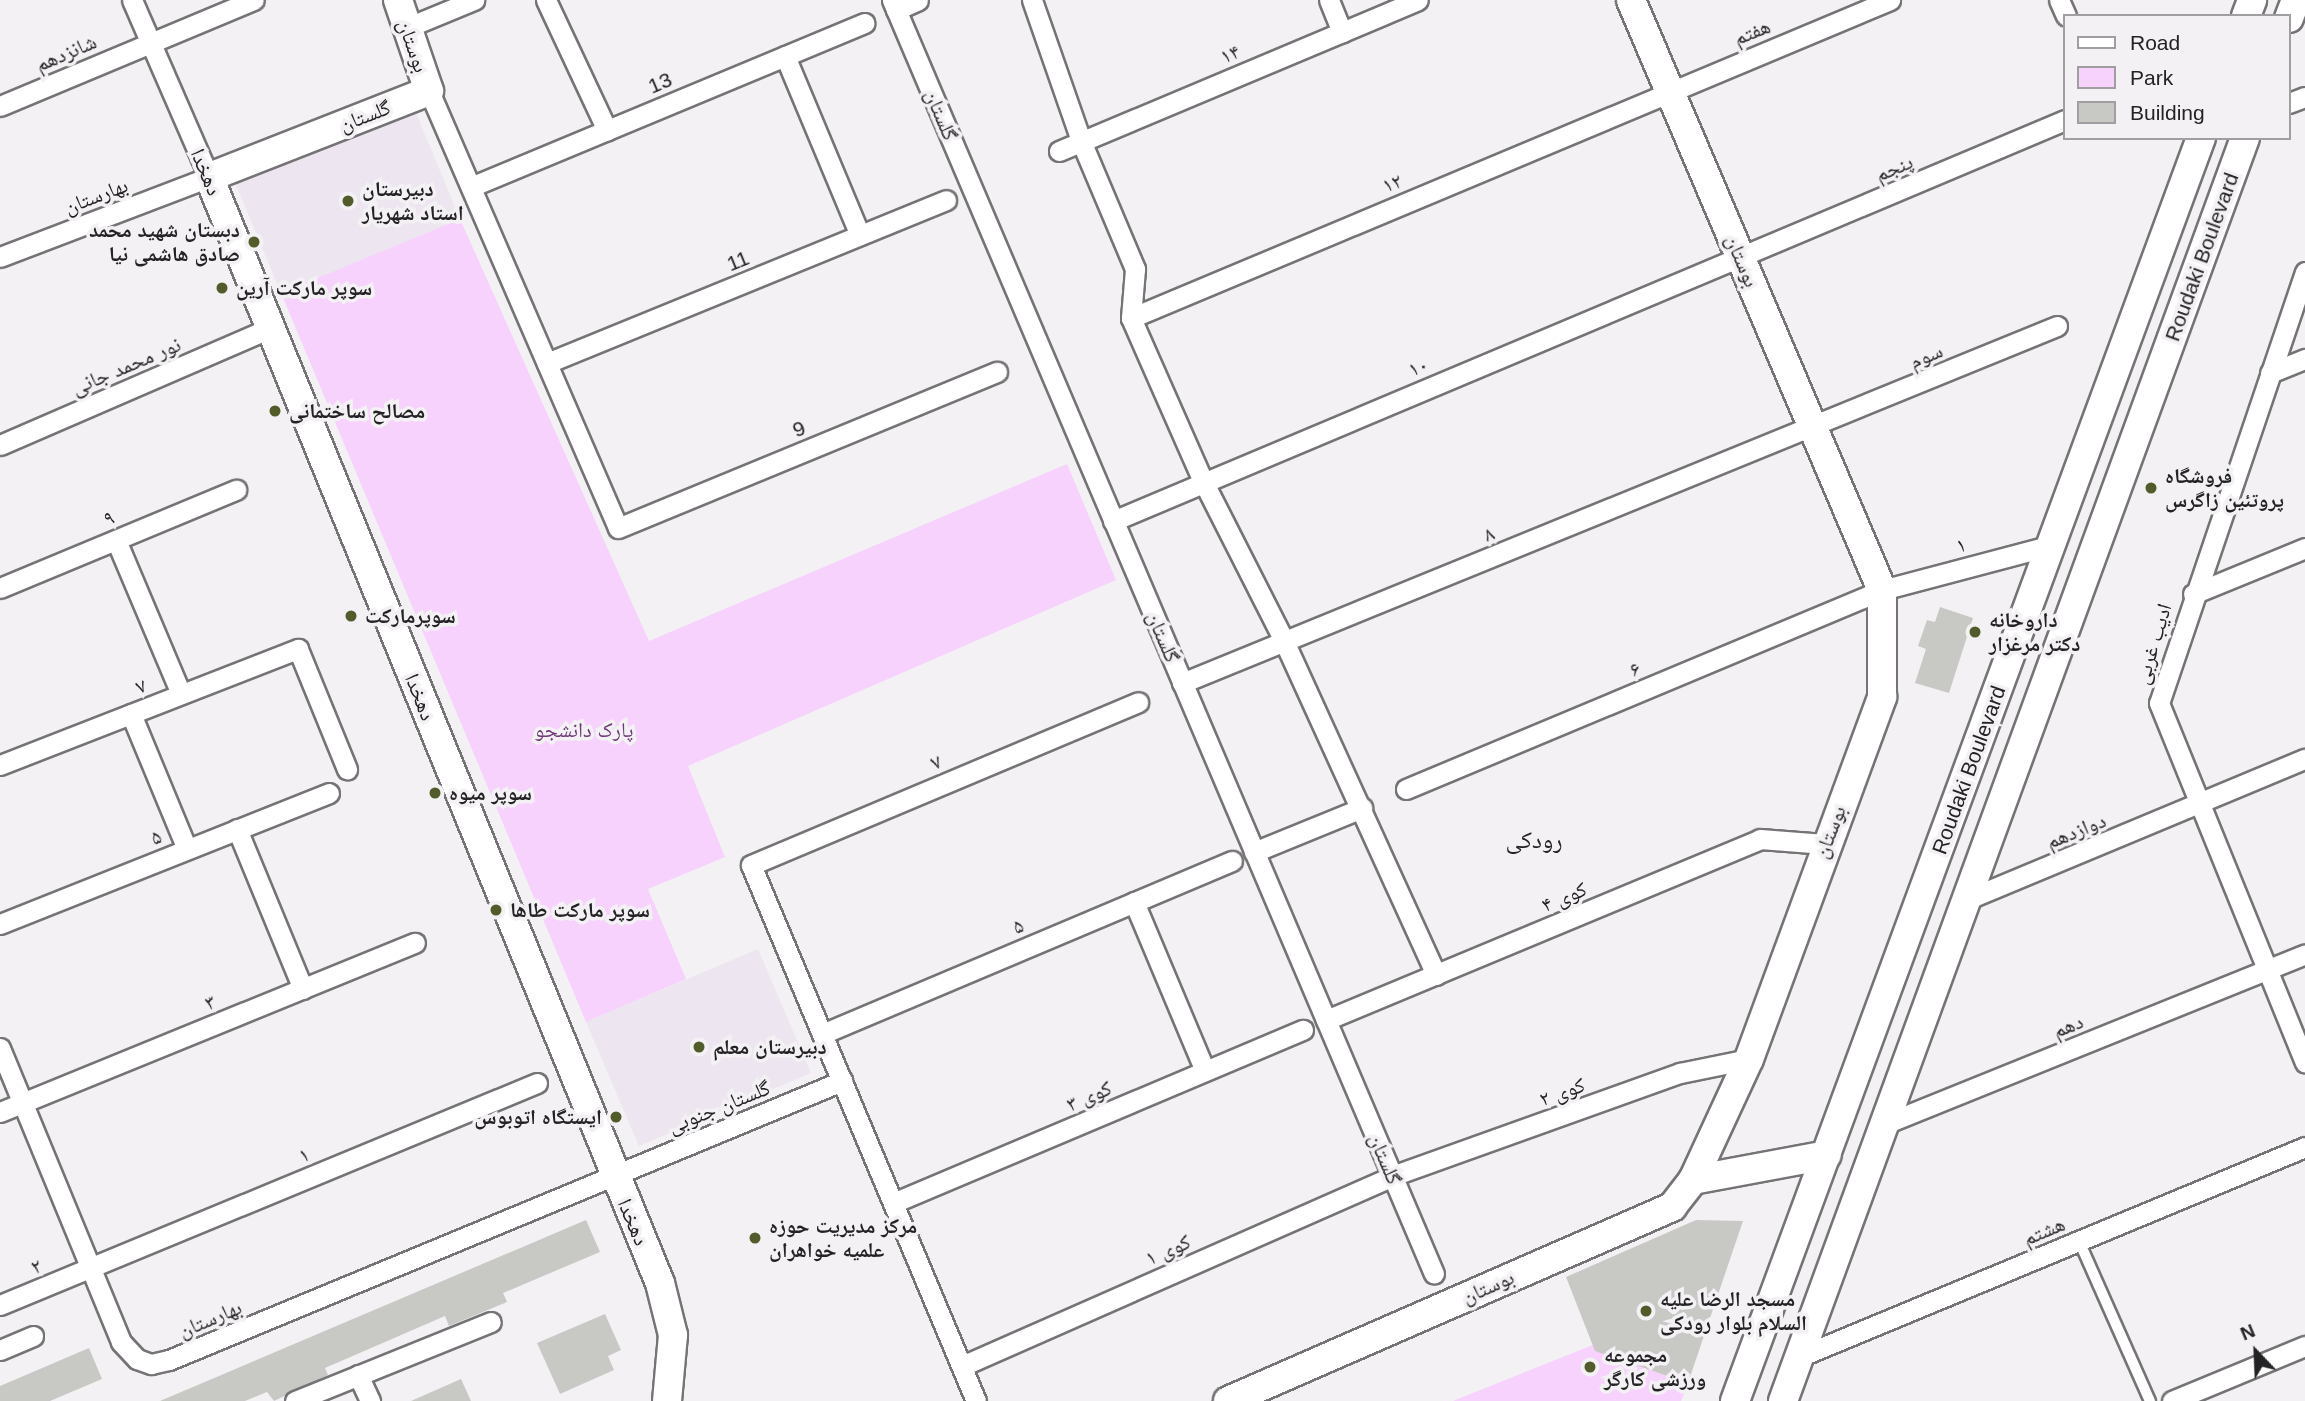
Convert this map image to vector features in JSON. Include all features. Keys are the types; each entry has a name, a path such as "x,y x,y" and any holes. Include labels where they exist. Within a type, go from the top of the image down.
{"street":[{"name":"دهخدا","path":"132,0 209,177 613,1175 660,1283 674,1335 667,1401"},
{"name":"بوستان","path":"398,0 429,91"},
{"path":"406,28 474,0"},
{"path":"546,0 607,130"},
{"path":"894,5 918,0"},
{"path":"1032,0 1081,141 1135,269 1132,318 1203,481 1284,641 1436,975"},
{"path":"1329,0 1342,32"},
{"name":"۱۴","path":"1059,151 1418,0"},
{"name":"بوستان","path":"1228,1401 1672,1207 1693,1180 1749,1059 1825,844 1882,697 1882,590 1631,0"},
{"name":"هفتم","path":"1670,90 1890,0"},
{"name":"شانزدهم","path":"0,106 246,2"},
{"name":"گلستان","path":"894,5 1434,1274"},
{"name":"13","path":"473,186 864,23"},
{"path":"785,56 860,235"},
{"name":"۱۲","path":"1132,318 1670,90"},
{"path":"429,91 473,186 547,363"},
{"name":"گلستان","path":"209,177 429,91"},
{"name":"پنجم","path":"1741,257 2064,120"},
{"name":"Roudaki Boulevard","path":"1735,1401 2200,140"},
{"name":"Roudaki Boulevard","path":"1783,1401 2244,140"},
{"name":"بهارستان","path":"0,257 209,177"},
{"name":"11","path":"547,363 946,200"},
{"name":"۱۰","path":"1113,521 1741,257"},
{"name":"ادیب غربی","path":"2305,272 2193,594 2159,703 2305,1062"},
{"name":"سوم","path":"1813,428 2057,326"},
{"name":"نور محمد جانی","path":"0,445 271,328"},
{"path":"2270,373 2305,359"},
{"name":"9","path":"547,363 618,528 997,372"},
{"name":"۸","path":"1182,683 1813,428"},
{"name":"۹","path":"0,588 236,490"},
{"path":"116,540 181,694"},
{"name":"۱","path":"1882,590 2052,545"},
{"path":"2193,594 2305,548"},
{"name":"۶","path":"1406,789 1882,590"},
{"name":"۷","path":"0,765 298,649 347,769"},
{"name":"۷","path":"822,1034 751,865 1138,702"},
{"path":"131,714 187,849"},
{"path":"2200,805 2305,759"},
{"name":"۵","path":"0,924 329,793"},
{"name":"دوازدهم","path":"1968,899 2200,805"},
{"path":"1254,852 1362,808"},
{"path":"237,829 303,989"},
{"name":"کوی ۴","path":"1326,1020 1760,839 1825,844"},
{"name":"۵","path":"822,1034 1232,861"},
{"path":"1134,902 1205,1071"},
{"name":"۳","path":"0,1112 415,943"},
{"name":"دهم","path":"1885,1124 2305,954"},
{"name":"کوی ۳","path":"893,1203 1303,1030"},
{"path":"822,1034 976,1401"},
{"name":"بهارستان","path":"0,1048 89,1268 126,1348 144,1362 159,1363 613,1175"},
{"name":"کوی ۲","path":"1392,1176 1680,1073 1749,1059"},
{"name":"گلستان جنوبی","path":"613,1175 842,1081"},
{"name":"۱","path":"89,1268 537,1083"},
{"name":"هشتم","path":"1799,1357 2305,1147"},
{"path":"1693,1180 1827,1155"},
{"name":"کوی ۱","path":"962,1366 1392,1176"},
{"name":"۲","path":"0,1305 89,1268"},
{"path":"295,1401 491,1322"},
{"path":"0,1350 33,1336"},
{"path":"2172,1401 2305,1346"},
{"path":"358,1375 370,1401"}],"lane":[{"path":"2079,1241 2150,1401"}],"shaded area":[{"name":"دبیرستان استاد شهریار","path":"414,108 460,219 281,293 235,183"},
{"name":"دبیرستان معلم","path":"758,949 811,1073 639,1146 586,1022"}],"green space":[{"name":"پارک دانشجو","path":"460,219 649,641 1067,464 1116,580 688,766 725,857 648,889 686,979 586,1022 281,293"},
{"name":"مجموعه ورزشی کارگر","path":"1593,1345 1596,1351 1688,1383 1681,1401 1453,1401"}],"building":[{"path":"1940,607 1973,618 1949,693 1915,683 1926,649 1918,646 1927,620 1935,622"},
{"path":"586,1220 600,1252 503,1293 507,1302 449,1326 445,1316 325,1368 328,1375 274,1401 267,1392 245,1401 160,1401"},
{"name":"مسجد الرضا علیه السلام بلوار رودکی","path":"1696,1220 1743,1221 1688,1383 1595,1351 1566,1277"},
{"path":"605,1314 621,1350 608,1356 614,1370 560,1394 537,1343"},
{"path":"89,1348 102,1379 50,1401 0,1401 0,1386"},
{"path":"461,1379 471,1401 411,1401"}],"place":[{"name":"دبیرستان استاد شهریار","path":"348,201"},
{"name":"دبستان شهید محمد صادق هاشمی نیا","path":"254,242"},
{"name":"سوپر مارکت آرین","path":"222,288"},
{"name":"مصالح ساختمانی","path":"275,411"},
{"name":"فروشگاه پروتئین زاگرس","path":"2151,488"},
{"name":"سوپرمارکت","path":"351,616"},
{"name":"داروخانه دکتر مرغزار","path":"1975,632"},
{"name":"سوپر میوه","path":"435,793"},
{"name":"سوپر مارکت طاها","path":"496,910"},
{"name":"دبیرستان معلم","path":"699,1047"},
{"name":"ایستگاه اتوبوس","path":"616,1117"},
{"name":"مرکز مدیریت حوزه علمیه خواهران","path":"755,1238"},
{"name":"مسجد الرضا علیه السلام بلوار رودکی","path":"1646,1311"},
{"name":"مجموعه ورزشی کارگر","path":"1590,1367"}],"district":[{"name":"رودکی","path":"1534,840"}]}
